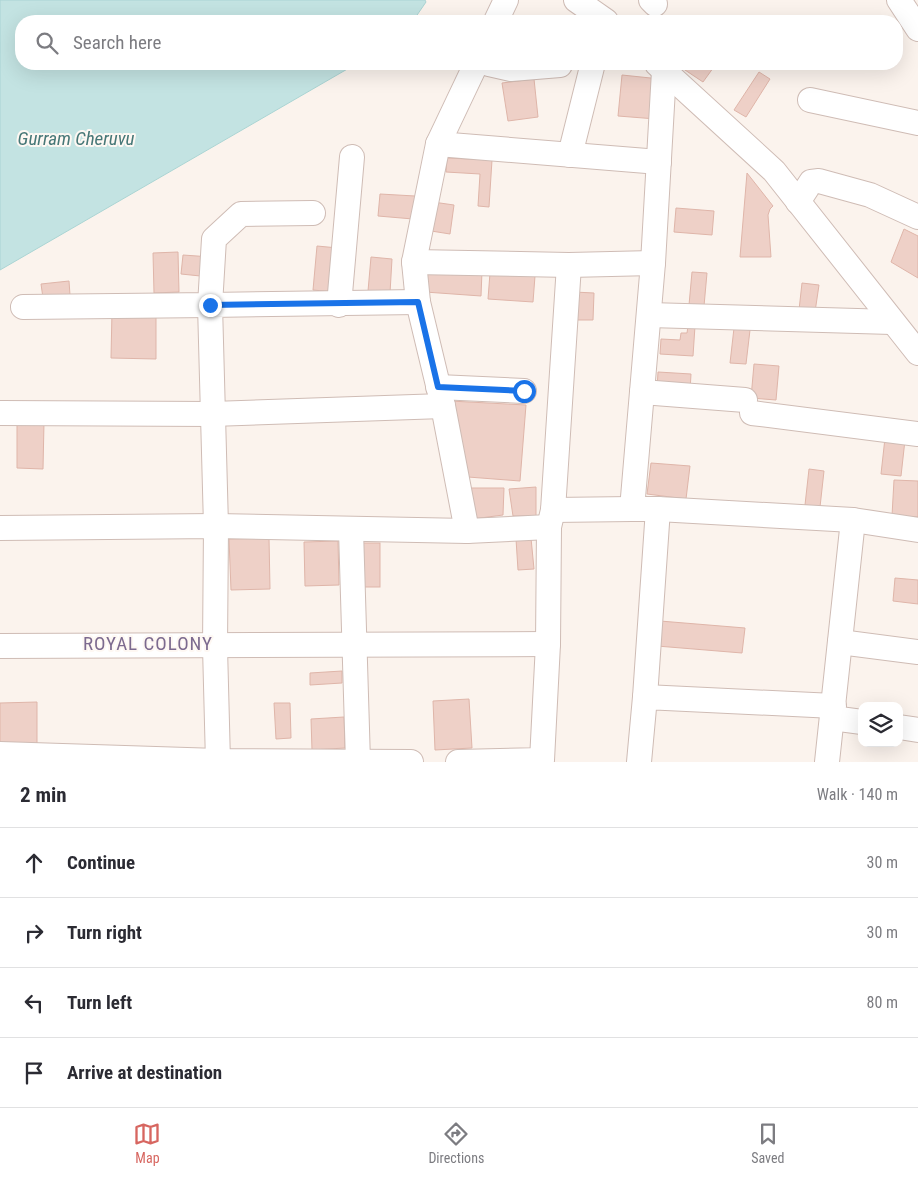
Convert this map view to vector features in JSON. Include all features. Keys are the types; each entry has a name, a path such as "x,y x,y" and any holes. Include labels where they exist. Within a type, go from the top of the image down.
{"street":[{"path":"499,15 506,0"},
{"path":"576,0 597,15"},
{"path":"899,0 918,29"},
{"path":"467,531 440,397 418,302 414,262 438,144 473,70"},
{"path":"570,155 591,70"},
{"path":"632,508 653,263 659,162 660,70"},
{"path":"663,70 774,171 918,353"},
{"path":"810,100 918,123"},
{"path":"438,144 659,162"},
{"path":"339,305 352,158"},
{"path":"798,202 811,182 819,181 870,195 918,217"},
{"path":"218,762 215,647 216,526 210,305 214,239 241,214 313,213"},
{"path":"414,262 653,263"},
{"path":"458,762 542,760 548,644 551,518 569,264"},
{"path":"23,307 339,305 418,302"},
{"path":"649,315 892,322"},
{"path":"0,413 212,414 524,391"},
{"path":"642,392 749,406 918,434"},
{"path":"0,528 216,526 467,531 632,508 853,520 918,530"},
{"path":"639,762 658,509"},
{"path":"827,762 853,520"},
{"path":"351,530 358,761"},
{"path":"840,642 918,652"},
{"path":"0,646 215,647 548,644"},
{"path":"645,697 833,712 858,721"},
{"path":"903,728 918,730"},
{"path":"0,754 218,762 411,762"}],"water":[{"name":"Gurram Cheruvu","path":"0,0 425,0 426,2 417,15 15,15 15,70 346,70 0,270"}],"building":[{"path":"685,70 712,70 703,82"},
{"path":"759,72 770,79 746,117 734,110"},
{"path":"622,75 660,79 656,119 618,116"},
{"path":"534,79 538,117 508,121 502,83"},
{"path":"447,158 492,160 489,207 478,206 480,174 446,172"},
{"path":"747,173 773,206 768,215 771,257 740,257"},
{"path":"380,194 415,196 413,219 378,216"},
{"path":"433,202 454,205 450,234 425,230"},
{"path":"676,208 714,211 712,235 674,232"},
{"path":"904,229 918,236 918,278 891,262"},
{"path":"317,246 338,248 334,292 313,290"},
{"path":"178,252 179,292 154,293 153,253"},
{"path":"183,255 211,257 210,277 181,274"},
{"path":"371,257 392,259 390,293 368,291"},
{"path":"426,268 482,271 481,296 425,292"},
{"path":"692,272 707,273 704,306 689,305"},
{"path":"490,273 535,276 533,302 488,299"},
{"path":"69,281 70,295 43,298 41,284"},
{"path":"802,283 819,285 815,312 799,310"},
{"path":"574,292 594,293 593,320 573,320"},
{"path":"112,311 156,312 156,359 111,358"},
{"path":"688,326 695,326 693,356 660,354 661,339 680,340 681,333 687,333"},
{"path":"734,328 750,330 746,364 730,363"},
{"path":"754,364 779,366 776,400 751,398"},
{"path":"658,372 691,374 690,391 657,389"},
{"path":"450,401 526,405 520,481 468,477"},
{"path":"17,422 44,422 43,469 17,468"},
{"path":"885,438 905,440 901,476 881,474"},
{"path":"651,463 690,466 686,499 647,494"},
{"path":"809,469 824,471 820,507 805,505"},
{"path":"894,480 918,481 918,517 892,516"},
{"path":"536,487 536,516 513,516 509,489"},
{"path":"468,488 504,488 503,515 473,519"},
{"path":"269,538 270,589 231,590 229,539"},
{"path":"531,538 534,569 518,570 516,539"},
{"path":"338,541 339,585 305,586 304,542"},
{"path":"358,543 380,543 380,587 358,587"},
{"path":"895,578 918,580 918,604 893,601"},
{"path":"660,621 745,628 742,653 657,646"},
{"path":"342,671 342,683 310,685 310,673"},
{"path":"469,699 472,748 435,750 433,701"},
{"path":"37,702 37,747 0,748 0,703"},
{"path":"274,703 290,703 291,738 276,739"},
{"path":"344,717 345,748 312,750 311,719"}],"district":[{"name":"ROYAL COLONY","path":"148,643"}],"route":[{"path":"210,305 339,305 418,302 438,387 524,391"}]}
